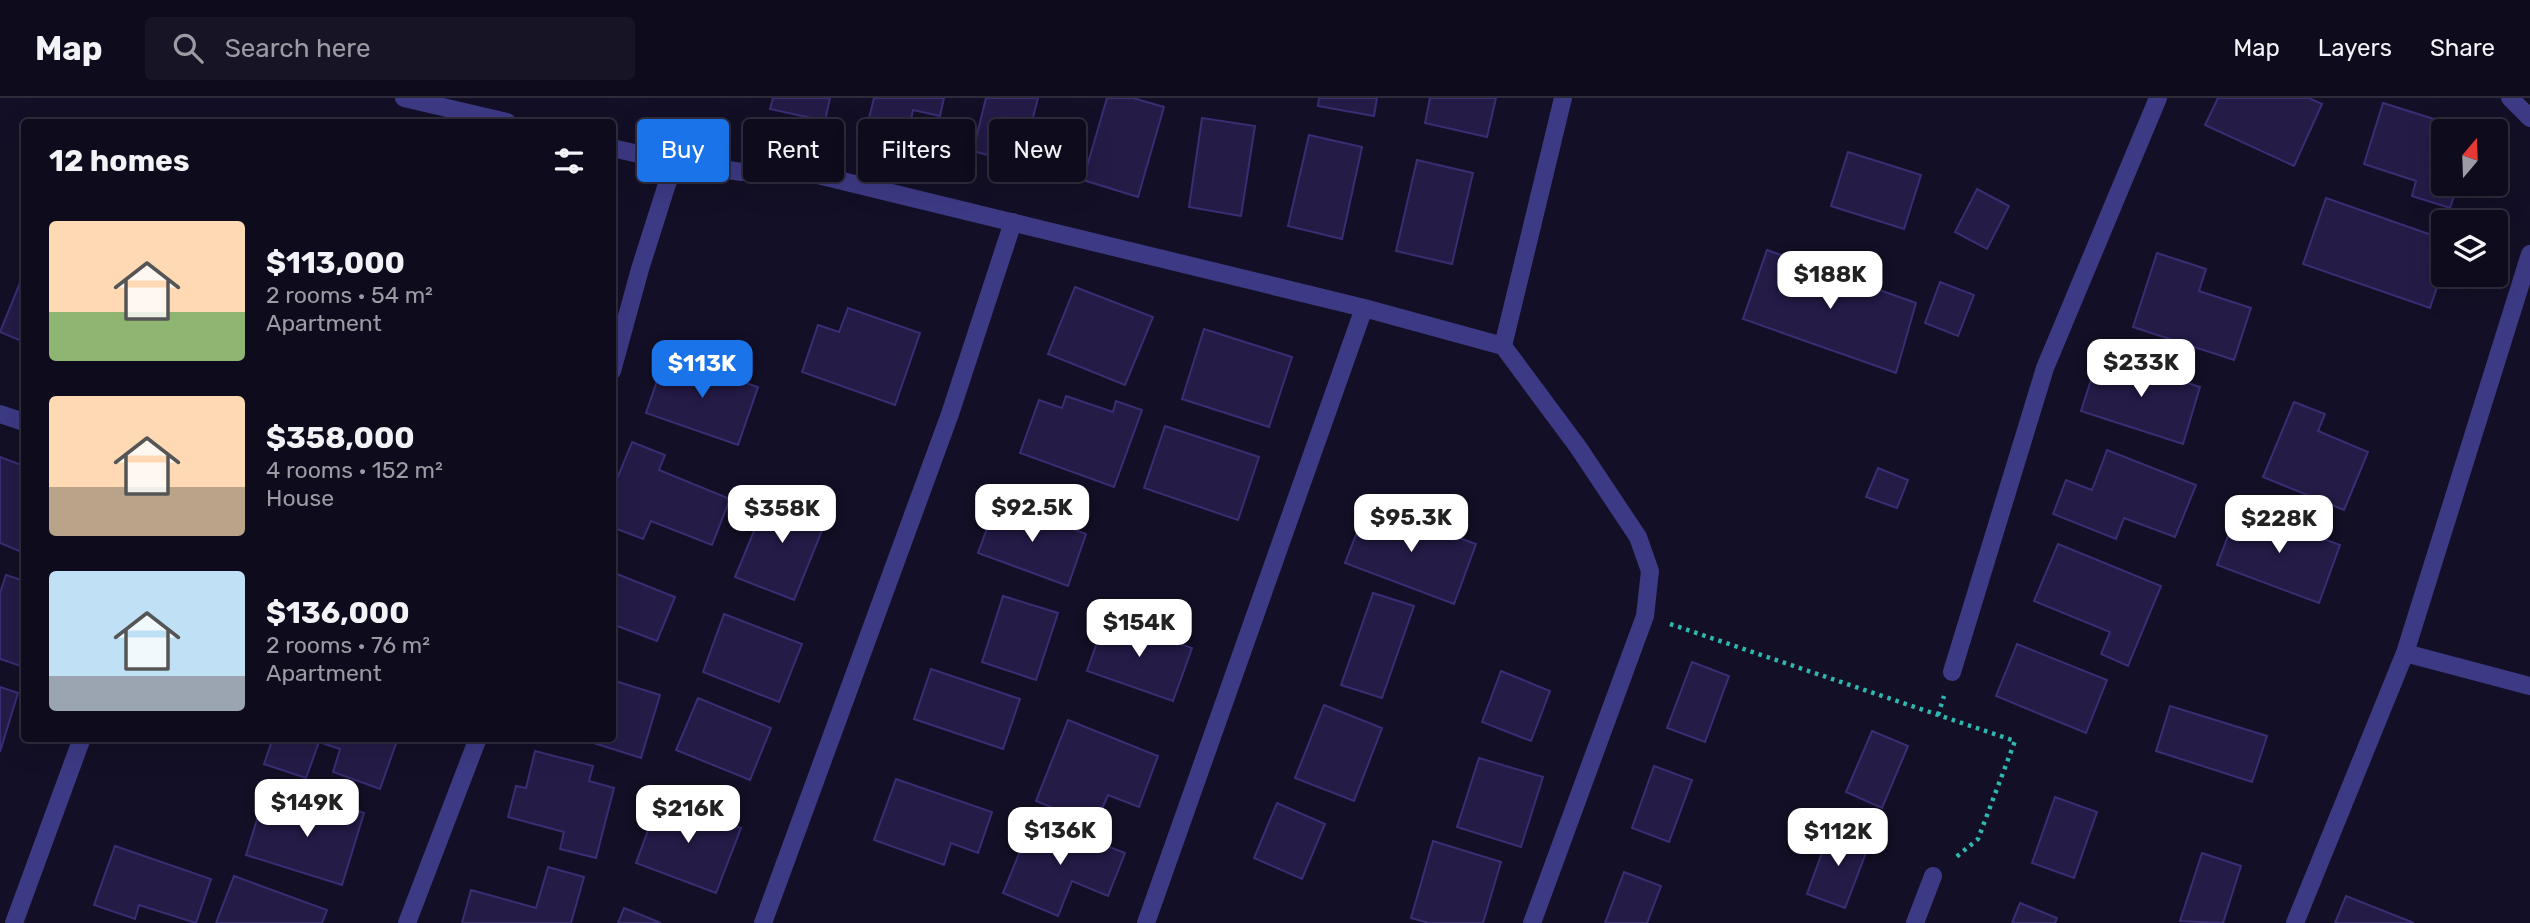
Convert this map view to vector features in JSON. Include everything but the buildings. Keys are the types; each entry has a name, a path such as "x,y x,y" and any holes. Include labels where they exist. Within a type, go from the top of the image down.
{"street":[{"path":"404,98 494,119"},
{"path":"1503,346 1563,98"},
{"path":"1952,672 2045,368 2158,98"},
{"path":"2510,98 2530,118"},
{"path":"616,149 637,154"},
{"path":"729,170 742,172 793,169 1364,308 1503,346 1578,447 1638,537 1650,571 1645,616 1532,923"},
{"path":"616,356 668,182"},
{"path":"763,923 950,414 1013,222"},
{"path":"2295,923 2405,653 2530,254"},
{"path":"1146,923 1364,308"},
{"path":"0,414 21,421"},
{"path":"2405,653 2530,686"},
{"path":"14,923 81,742"},
{"path":"407,923 476,742"},
{"path":"1915,923 1933,876"}],"path":[{"path":"1645,616 2015,741 1978,839 1933,876"}]}
